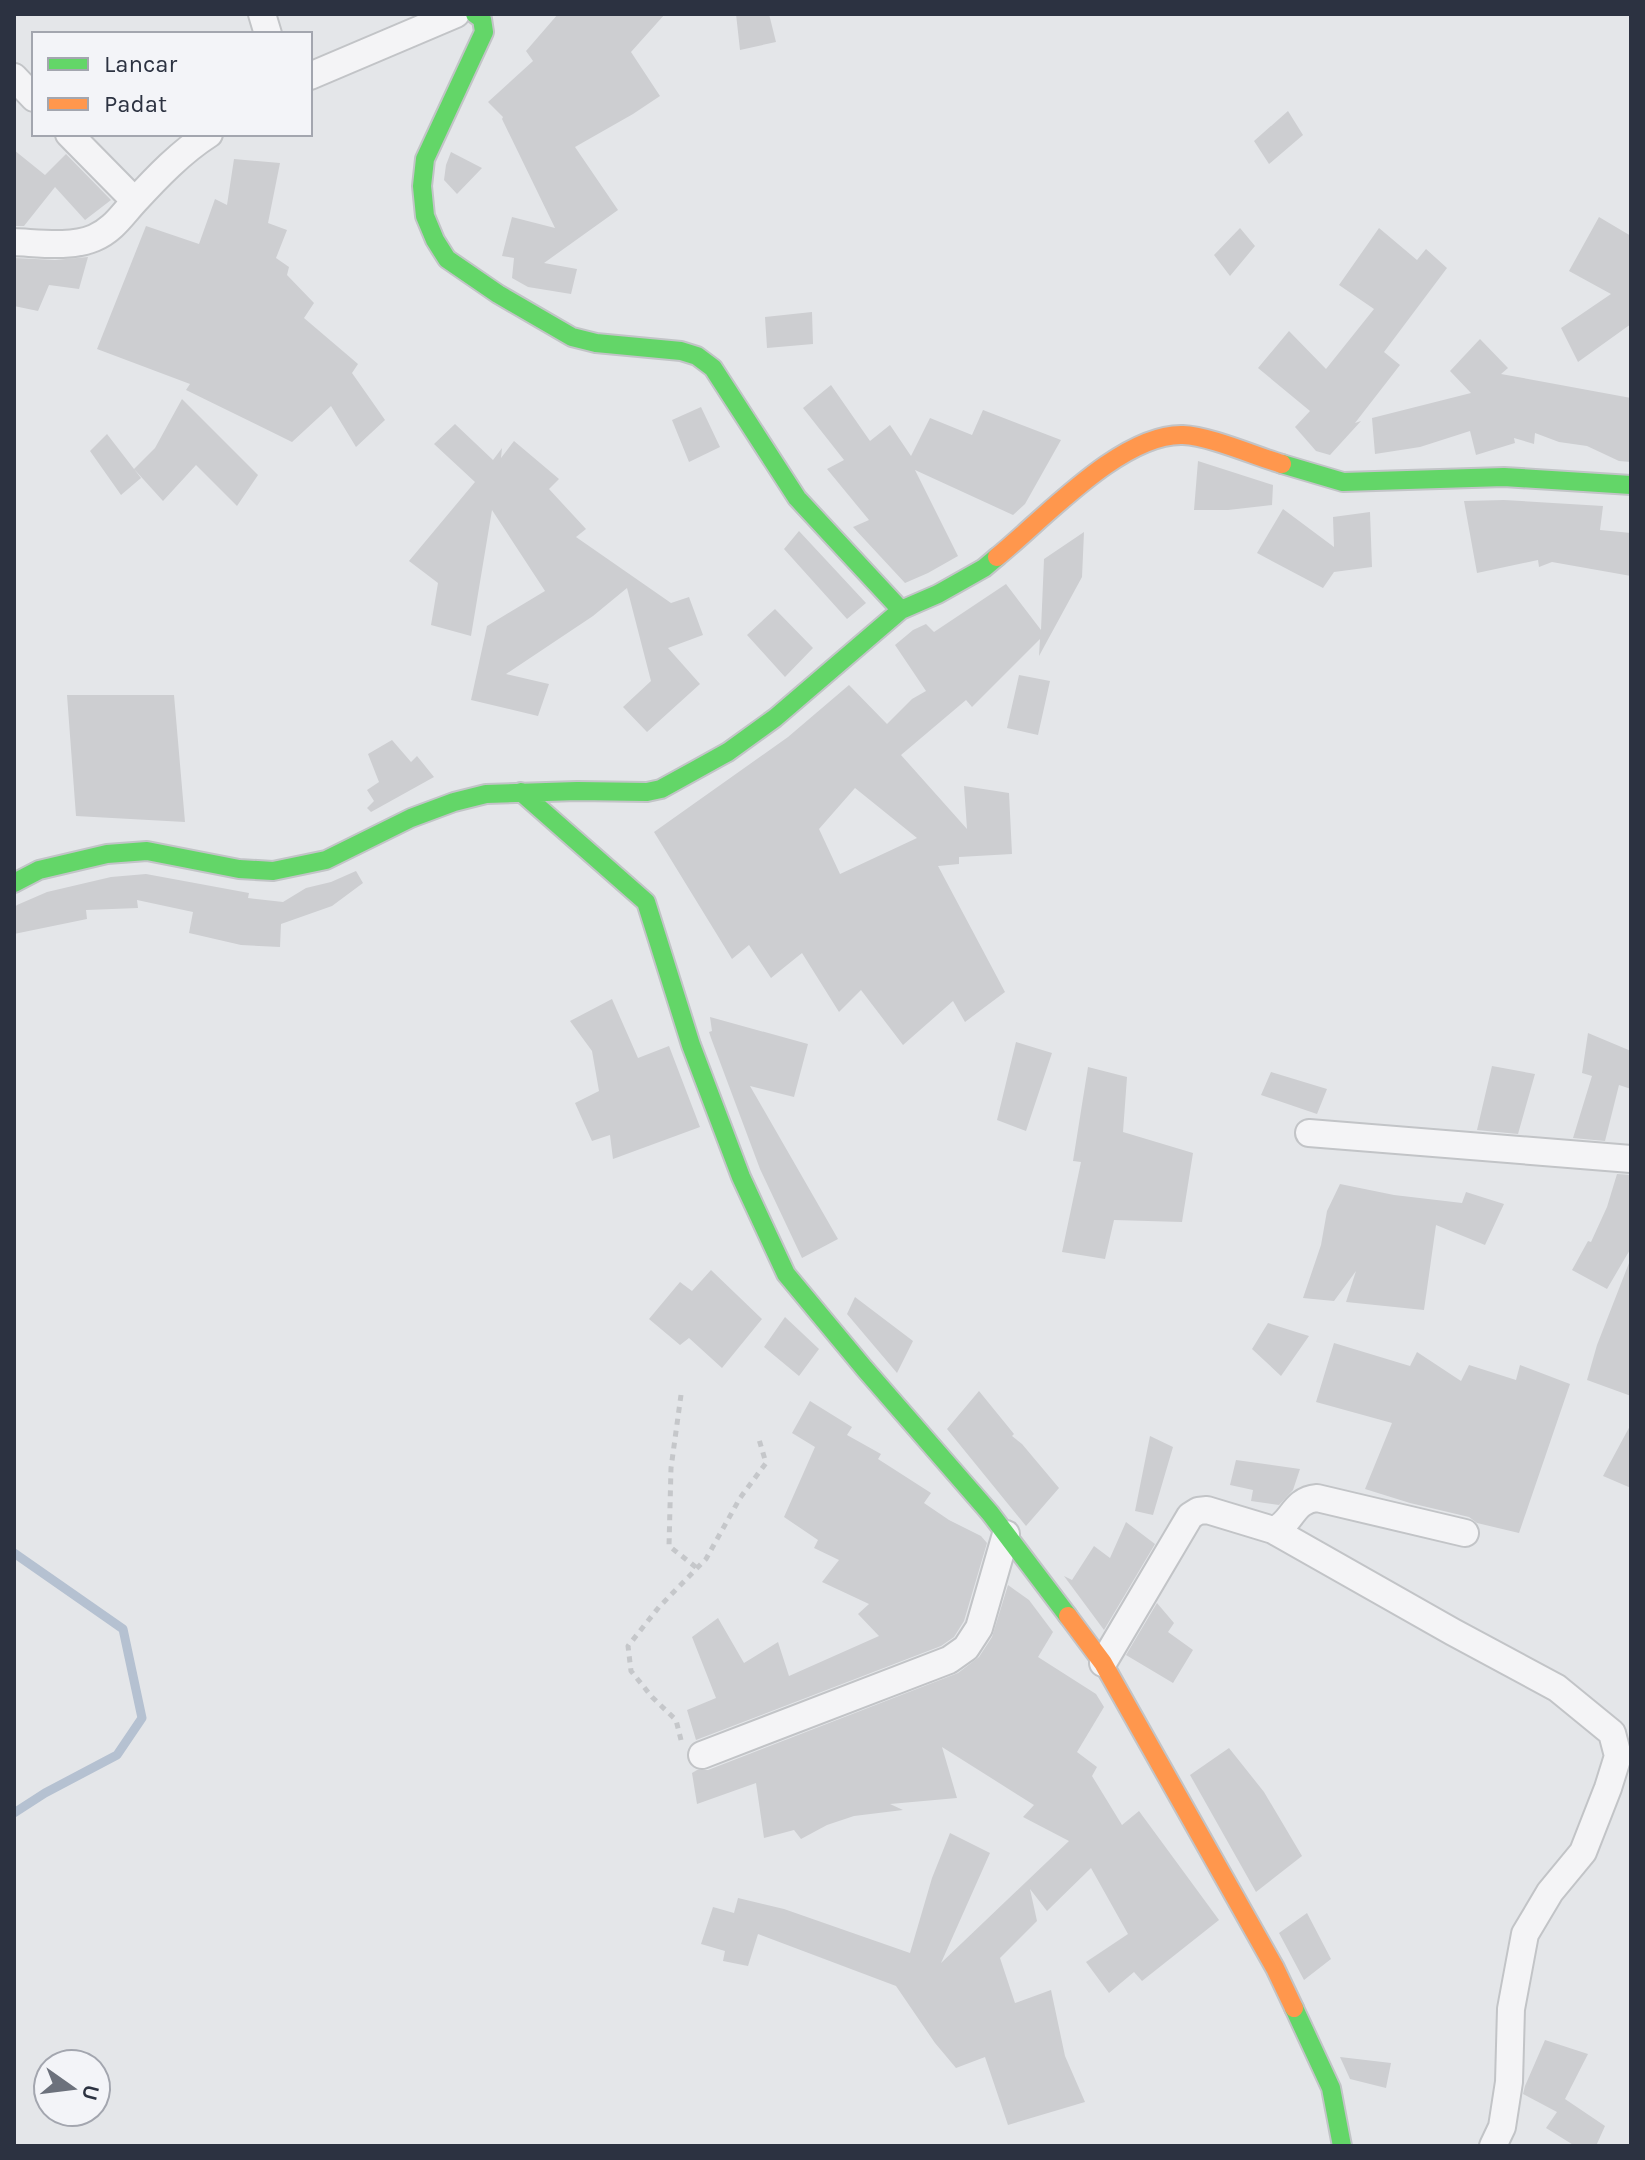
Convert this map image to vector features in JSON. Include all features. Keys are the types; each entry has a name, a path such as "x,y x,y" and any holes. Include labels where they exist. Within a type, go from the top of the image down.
{"street":[{"path":"312,75 456,14"},
{"path":"475,14 482,19 484,32 425,159 422,186 425,216 447,259 498,294 572,337 596,343 681,351 697,356 713,368 797,498 901,610"},
{"path":"14,77 32,96"},
{"path":"71,136 135,201"},
{"path":"14,242 67,243 94,238 113,226 191,146 206,136"},
{"path":"14,883 39,870 107,854 147,851 239,869 273,871 326,860 411,818 486,794 647,792 680,780 728,752 775,718 901,610 938,594 984,568 1101,470 1129,450 1153,440 1181,435 1201,438 1343,482 1504,477 1631,485"},
{"path":"521,792 646,902 691,1045 741,1177 786,1274 1006,1534 1103,1663 1275,1968 1331,2088 1342,2146"},
{"path":"1309,1133 1631,1159"},
{"path":"1273,1530 1280,1528 1304,1501 1317,1498 1465,1533"},
{"path":"1103,1663 1194,1513 1207,1510 1273,1530 1557,1688 1612,1733 1618,1756 1583,1852 1550,1892 1525,1934 1511,2009 1509,2082 1502,2127 1493,2146"},
{"path":"702,1755 949,1660 966,1648 983,1618 1006,1534"}],"path":[{"path":"681,1395 671,1468 669,1546 697,1568"},
{"path":"702,1755 687,1760 676,1720 631,1671 628,1646 659,1607 706,1559 740,1498 766,1463 758,1436"}],"building":[{"path":"558,14 665,14 631,52 660,96 575,147 618,210 544,263 577,269 571,294 528,287 512,278 514,258 502,256 512,217 555,228 503,117 488,102 533,61 526,51"},
{"path":"736,14 769,14 776,42 740,50"},
{"path":"1288,111 1303,135 1269,164 1254,141"},
{"path":"14,150 45,175 66,154 111,200 85,220 55,187 24,226 14,226"},
{"path":"451,152 482,168 457,194 444,180"},
{"path":"234,159 280,163 268,223 287,230 276,258 289,267 287,275 314,303 304,318 358,364 352,373 385,420 356,447 331,406 292,442 186,390 190,384 97,349 146,226 199,244 215,199 227,205"},
{"path":"1599,217 1631,236 1631,324 1578,362 1561,328 1611,294 1569,271"},
{"path":"1240,228 1255,246 1230,276 1214,255"},
{"path":"1379,228 1417,260 1426,249 1447,268 1384,352 1400,365 1355,423 1361,421 1330,455 1316,451 1295,427 1310,411 1258,368 1289,331 1326,369 1374,309 1339,285"},
{"path":"88,257 79,289 49,285 38,311 14,306 14,258 55,260"},
{"path":"812,312 813,344 767,348 765,317"},
{"path":"1480,339 1508,368 1501,374 1631,398 1631,462 1619,461 1587,446 1559,442 1535,433 1534,444 1514,438 1515,443 1476,455 1470,431 1420,447 1375,454 1372,418 1471,393 1450,371"},
{"path":"831,385 870,441 890,425 911,456 930,418 972,435 983,410 1061,440 1025,504 1013,515 915,470 958,556 905,583 853,527 869,520 827,469 844,460 803,408"},
{"path":"182,399 258,475 237,506 196,465 163,501 134,469 155,448"},
{"path":"701,407 720,447 689,462 672,420"},
{"path":"455,424 493,460 502,448 501,458 514,441 559,479 549,489 586,529 576,537 671,603 689,597 703,635 668,648 700,684 647,732 623,707 651,681 627,588 593,616 506,674 549,684 538,716 471,700 487,626 545,591 492,510 471,636 431,625 438,583 409,561 475,482 434,444"},
{"path":"107,434 141,478 121,495 90,451"},
{"path":"1198,461 1273,485 1272,505 1194,510"},
{"path":"1504,500 1603,506 1600,530 1631,533 1631,576 1552,562 1539,567 1538,560 1477,573 1464,501"},
{"path":"1283,509 1334,547 1333,517 1370,512 1372,567 1334,572 1323,588 1257,553"},
{"path":"799,531 866,603 847,619 784,549"},
{"path":"1084,532 1082,577 1039,656 1040,639 972,707 966,700 901,755 967,829 964,786 1009,793 1012,854 959,857 959,864 938,866 1005,992 965,1022 953,1001 903,1045 861,990 839,1012 802,953 771,978 749,945 732,959 654,832 788,737 849,685 887,724 912,699 926,691 895,645 913,630 926,624 934,632 1006,584 1041,630 1044,559","holes":["855,788 917,838 840,874 819,829"]},
{"path":"775,609 813,648 785,677 747,635"},
{"path":"1019,675 1050,681 1038,735 1007,728"},
{"path":"67,695 174,695 185,822 76,816"},
{"path":"392,740 411,762 417,756 434,777 371,812 367,808 374,801 367,790 379,782 368,754"},
{"path":"356,871 363,883 332,906 281,924 280,947 241,945 189,933 193,912 137,900 138,908 86,910 87,919 14,934 14,908 17,905 47,892 111,877 146,874 249,893 248,898 283,902 306,888"},
{"path":"612,999 638,1058 669,1046 700,1127 613,1159 610,1135 592,1141 575,1103 599,1091 592,1051 570,1021"},
{"path":"710,1017 808,1044 794,1097 750,1086 838,1239 802,1258 760,1169 709,1032 712,1031"},
{"path":"1588,1033 1631,1051 1631,1089 1619,1085 1605,1141 1573,1138 1592,1076 1582,1073"},
{"path":"1016,1042 1052,1053 1026,1131 997,1120"},
{"path":"1492,1066 1535,1074 1518,1134 1477,1130"},
{"path":"1088,1067 1127,1077 1123,1132 1193,1153 1182,1222 1114,1220 1105,1259 1062,1252 1081,1162 1073,1161"},
{"path":"1271,1072 1327,1089 1317,1114 1261,1095"},
{"path":"1617,1174 1631,1175 1631,1248 1607,1289 1572,1270 1588,1241 1591,1242 1607,1207"},
{"path":"1340,1184 1394,1195 1462,1203 1466,1192 1504,1204 1485,1245 1436,1225 1424,1310 1346,1302 1356,1271 1334,1301 1303,1298 1321,1245 1327,1211"},
{"path":"1629,1263 1631,1396 1587,1380 1597,1345"},
{"path":"711,1270 762,1319 722,1368 689,1338 680,1345 649,1319 680,1282 692,1291"},
{"path":"855,1297 913,1341 897,1373 847,1314"},
{"path":"785,1317 819,1349 799,1376 764,1347"},
{"path":"1268,1323 1309,1336 1281,1376 1252,1349"},
{"path":"1334,1343 1410,1366 1417,1352 1461,1381 1469,1365 1516,1380 1520,1365 1570,1384 1519,1533 1365,1489 1392,1423 1316,1402"},
{"path":"979,1391 1014,1434 1012,1436 1059,1488 1026,1526 947,1429"},
{"path":"810,1401 852,1427 847,1435 881,1454 878,1459 931,1493 924,1503 981,1536 987,1543 964,1621 954,1637 941,1646 696,1740 687,1710 716,1698 692,1637 718,1618 744,1663 778,1642 789,1676 879,1636 858,1614 869,1604 822,1582 839,1560 814,1548 818,1540 784,1517 815,1447 792,1433"},
{"path":"1631,1424 1631,1488 1603,1476"},
{"path":"1150,1436 1173,1447 1153,1515 1135,1511"},
{"path":"1236,1460 1300,1469 1293,1490 1279,1505 1251,1501 1253,1490 1230,1485"},
{"path":"1126,1522 1155,1544 1104,1630 1064,1576 1072,1580 1094,1546 1110,1558"},
{"path":"1008,1585 1029,1600 1053,1632 1038,1657 1096,1694 1104,1707 1077,1752 1097,1767 1092,1776 1122,1825 1139,1811 1219,1920 1142,1981 1134,1972 1109,1993 1086,1962 1128,1934 1091,1868 1047,1911 1030,1889 1037,1921 1000,1958 1015,2003 1051,1990 1065,2056 1085,2102 1008,2125 985,2057 956,2068 896,1986 758,1934 748,1966 723,1961 725,1951 701,1944 713,1907 734,1913 738,1898 784,1909 910,1953 932,1878 950,1833 990,1853 941,1963 1069,1841 1023,1817 1034,1805 942,1747 957,1798 890,1804 903,1810 854,1816 827,1825 801,1839 794,1830 764,1838 756,1783 697,1804 692,1773 708,1770 958,1673 979,1657 992,1637"},
{"path":"1157,1603 1174,1623 1168,1632 1193,1650 1173,1683 1126,1655"},
{"path":"1229,1748 1264,1792 1302,1856 1256,1892 1190,1775"},
{"path":"1307,1913 1331,1959 1304,1980 1279,1933"},
{"path":"1545,2040 1588,2054 1565,2099 1605,2126 1596,2146 1575,2146 1546,2128 1557,2112 1523,2094"},
{"path":"1340,2057 1391,2063 1386,2088 1350,2079"}],"waterway":[{"path":"14,1553 123,1629 142,1718 117,1755 14,1813"}],"traffic: fast":[{"path":"475,14 482,19 484,32 425,159 422,186 425,216 447,259 498,294 572,337 596,343 681,351 697,356 713,368 797,498 901,610"},
{"path":"1282,464 1343,482 1504,477 1631,485"},
{"path":"14,883 39,870 107,854 147,851 239,869 273,871 326,860 411,818 486,794 647,792 661,789 728,752 775,718 901,610 938,594 984,568 997,557"},
{"path":"521,792 646,902 691,1045 741,1177 786,1274 990,1513 1068,1616"},
{"path":"1294,2008 1331,2088 1342,2146"}],"traffic: slow":[{"path":"997,557 1084,481 1134,448 1159,438 1194,436 1282,464"},
{"path":"1068,1616 1103,1663 1275,1968 1294,2008"}]}
